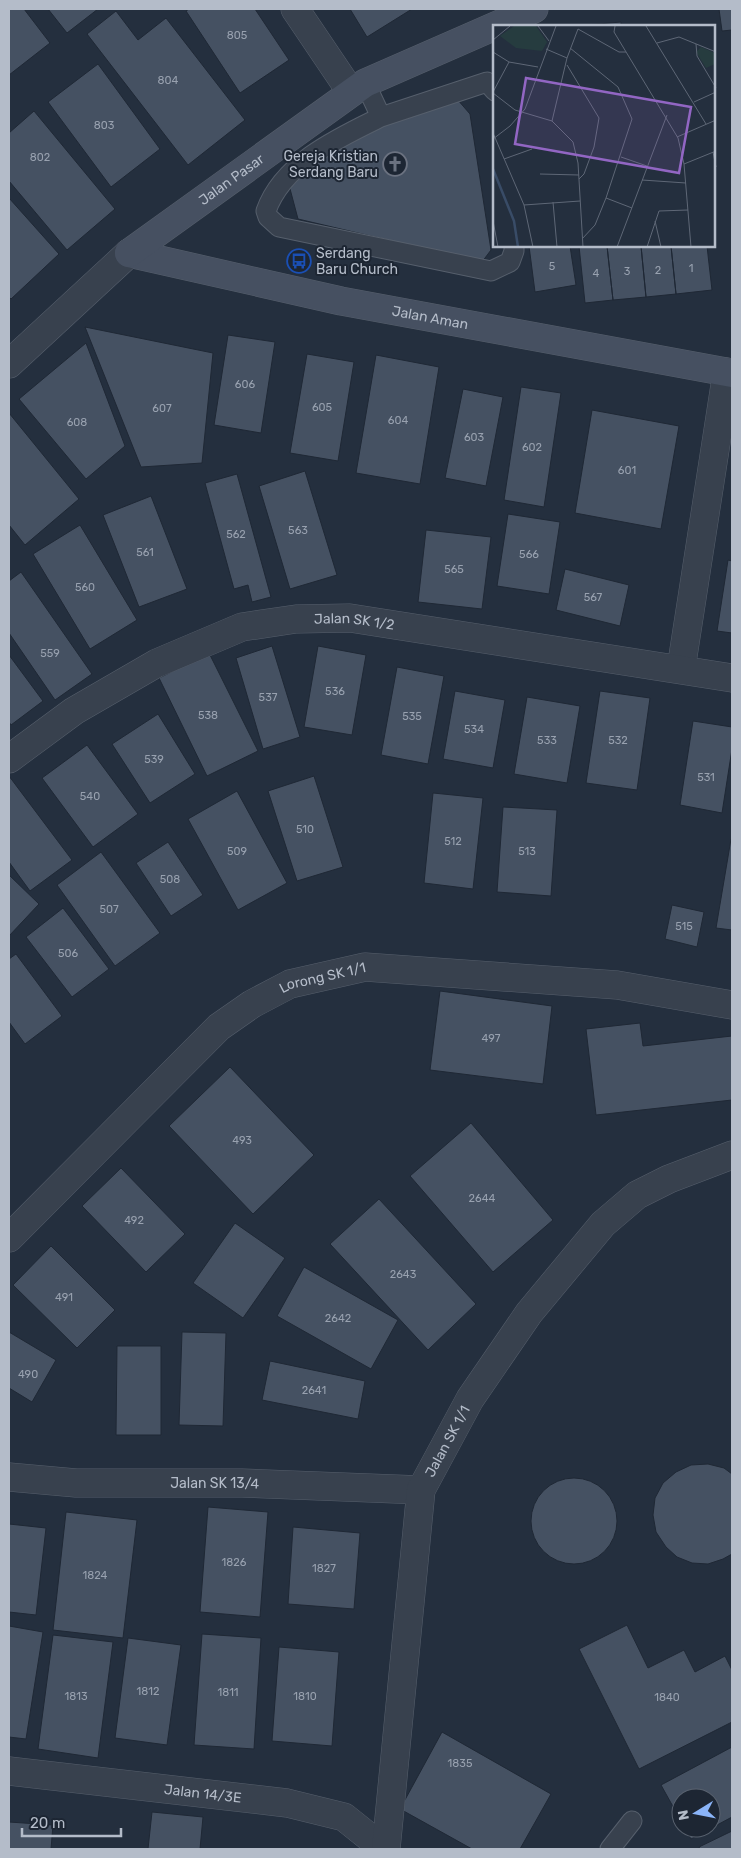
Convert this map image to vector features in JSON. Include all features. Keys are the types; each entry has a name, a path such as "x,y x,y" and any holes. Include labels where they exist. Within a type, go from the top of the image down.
{"street":[{"path":"295,9 358,88"},
{"name":"Jalan Pasar","path":"498,25 534,9"},
{"name":"Jalan Pasar","path":"9,364 129,253 358,88 493,27"},
{"name":"Jalan Aman","path":"129,253 341,301 729,373"},
{"path":"681,668 729,373"},
{"name":"Jalan SK 1/2","path":"9,760 74,711 156,663 242,627 296,618 350,618 681,668 732,678"},
{"name":"Lorong SK 1/1","path":"9,1238 219,1027 252,1004 290,984 365,967 617,985 732,1005"},
{"name":"Jalan SK 1/1","path":"385,1849 421,1490 470,1399 529,1313 602,1224 637,1195 669,1179 732,1155"},
{"name":"Jalan SK 13/4","path":"9,1477 76,1483 242,1483 421,1490"},
{"name":"Jalan 14/3E","path":"9,1771 287,1803 344,1817 385,1849"}],"lane":[{"path":"493,89 487,82 381,117 329,143 282,181 271,197 266,211 268,217 278,227 491,271 510,262 514,248"},
{"path":"358,88 381,117"},
{"path":"610,1849 632,1821"}],"building":[{"path":"9,9 24,9 50,43 9,75"},
{"path":"48,9 98,9 67,33"},
{"path":"189,9 255,9 289,60 240,93 186,11"},
{"path":"350,9 412,9 367,37"},
{"path":"719,9 732,9 732,30 722,31"},
{"path":"116,11 138,40 166,18 245,120 188,165 87,34"},
{"path":"621,22 621,25 598,24"},
{"path":"98,64 160,149 111,187 48,102"},
{"name":"Gereja Kristian Serdang Baru","path":"457,99 470,114 491,250 482,262 298,219 289,185 336,143"},
{"path":"34,111 115,209 67,250 9,181 9,133"},
{"path":"9,198 59,254 11,299 9,297"},
{"path":"529,248 570,248 576,285 535,292"},
{"path":"579,248 607,248 613,300 585,303"},
{"path":"607,248 641,248 646,297 613,300"},
{"path":"641,248 671,248 676,294 646,297"},
{"path":"671,248 707,248 712,290 676,294"},
{"path":"85,327 213,353 202,463 141,467"},
{"path":"228,335 275,342 261,433 214,425"},
{"path":"86,343 125,446 86,479 19,399"},
{"path":"307,354 354,362 338,461 290,453"},
{"path":"376,355 439,367 420,484 356,473"},
{"path":"521,387 561,393 544,507 504,500"},
{"path":"463,389 503,397 486,486 445,478"},
{"path":"592,410 679,426 661,529 575,513"},
{"path":"9,413 79,499 25,545 9,525"},
{"path":"305,471 337,575 290,589 259,486"},
{"path":"237,474 271,597 252,602 248,585 234,589 205,483"},
{"path":"151,496 187,589 139,607 103,515"},
{"path":"508,514 560,522 549,594 497,586"},
{"path":"80,525 137,620 90,649 33,554"},
{"path":"426,530 491,537 482,609 418,602"},
{"path":"728,560 732,561 732,633 717,631"},
{"path":"565,569 629,585 620,626 556,610"},
{"path":"21,572 92,674 55,700 9,633 9,581"},
{"path":"272,646 300,737 263,749 236,658"},
{"path":"318,646 366,655 352,735 304,727"},
{"path":"209,653 258,751 207,776 159,678"},
{"path":"9,655 43,701 11,725 9,722"},
{"path":"397,667 444,676 428,764 381,755"},
{"path":"455,691 505,700 493,768 443,759"},
{"path":"600,691 650,698 637,790 586,783"},
{"path":"527,697 580,706 567,783 514,774"},
{"path":"158,714 195,774 150,803 112,744"},
{"path":"693,721 732,727 732,749 722,813 680,805"},
{"path":"87,745 138,814 93,847 42,778"},
{"path":"9,776 72,860 30,891 9,862"},
{"path":"314,776 343,867 297,881 268,791"},
{"path":"237,791 287,883 238,910 188,819"},
{"path":"433,793 483,798 473,889 424,883"},
{"path":"503,807 557,810 551,896 497,892"},
{"path":"732,840 732,930 716,928"},
{"path":"168,842 203,895 171,916 136,863"},
{"path":"101,852 160,933 115,966 57,885"},
{"path":"9,875 39,904 9,936"},
{"path":"672,905 704,912 697,947 665,939"},
{"path":"63,908 109,969 72,997 26,937"},
{"path":"16,954 62,1016 25,1044 9,1022 9,959"},
{"path":"440,991 552,1006 543,1084 430,1070"},
{"path":"640,1023 643,1046 732,1036 732,1100 596,1115 586,1029"},
{"path":"230,1067 314,1155 253,1214 169,1126"},
{"path":"471,1123 553,1220 493,1272 410,1176"},
{"path":"121,1168 185,1234 146,1272 82,1206"},
{"path":"379,1199 476,1304 428,1350 330,1244"},
{"path":"235,1223 285,1258 243,1318 193,1283"},
{"path":"51,1246 115,1310 77,1348 13,1285"},
{"path":"304,1267 398,1320 371,1369 277,1316"},
{"path":"9,1332 56,1360 32,1402 9,1388"},
{"path":"182,1332 226,1333 223,1426 179,1425"},
{"path":"117,1346 161,1346 161,1435 116,1435"},
{"path":"270,1361 365,1381 358,1419 262,1400"},
{"path":"708,1464 724,1468 732,1474 732,1554 708,1564 692,1563 677,1557 666,1547 656,1532 653,1515 655,1498 663,1483 676,1472 691,1465"},
{"path":"566,1478 582,1478 591,1481 605,1490 614,1504 617,1521 614,1538 605,1552 591,1561 582,1564 566,1564 550,1557 538,1545 531,1529 531,1513 538,1497 550,1485"},
{"path":"208,1507 268,1512 260,1617 200,1612"},
{"path":"66,1512 137,1520 123,1638 53,1630"},
{"path":"9,1524 46,1528 36,1615 9,1612"},
{"path":"293,1527 360,1533 354,1609 288,1604"},
{"path":"627,1625 648,1668 684,1650 695,1672 725,1656 732,1670 732,1722 639,1769 579,1649"},
{"path":"9,1626 43,1632 26,1739 9,1737"},
{"path":"202,1634 261,1638 254,1749 194,1745"},
{"path":"53,1635 113,1642 98,1758 38,1749"},
{"path":"128,1638 181,1645 167,1745 115,1738"},
{"path":"279,1647 339,1652 332,1746 272,1741"},
{"path":"442,1732 551,1794 520,1849 472,1849 400,1809"},
{"path":"732,1747 732,1817 721,1823 721,1788 671,1788 671,1803 661,1785"},
{"path":"152,1812 203,1817 200,1849 148,1849"},
{"path":"9,1822 53,1825 51,1849 9,1849"},
{"path":"732,1831 732,1849 700,1849 699,1847"}],"place":[{"name":"Gereja Kristian Serdang Baru","path":"395,164"},
{"name":"Serdang Baru Church","path":"299,261"}]}
